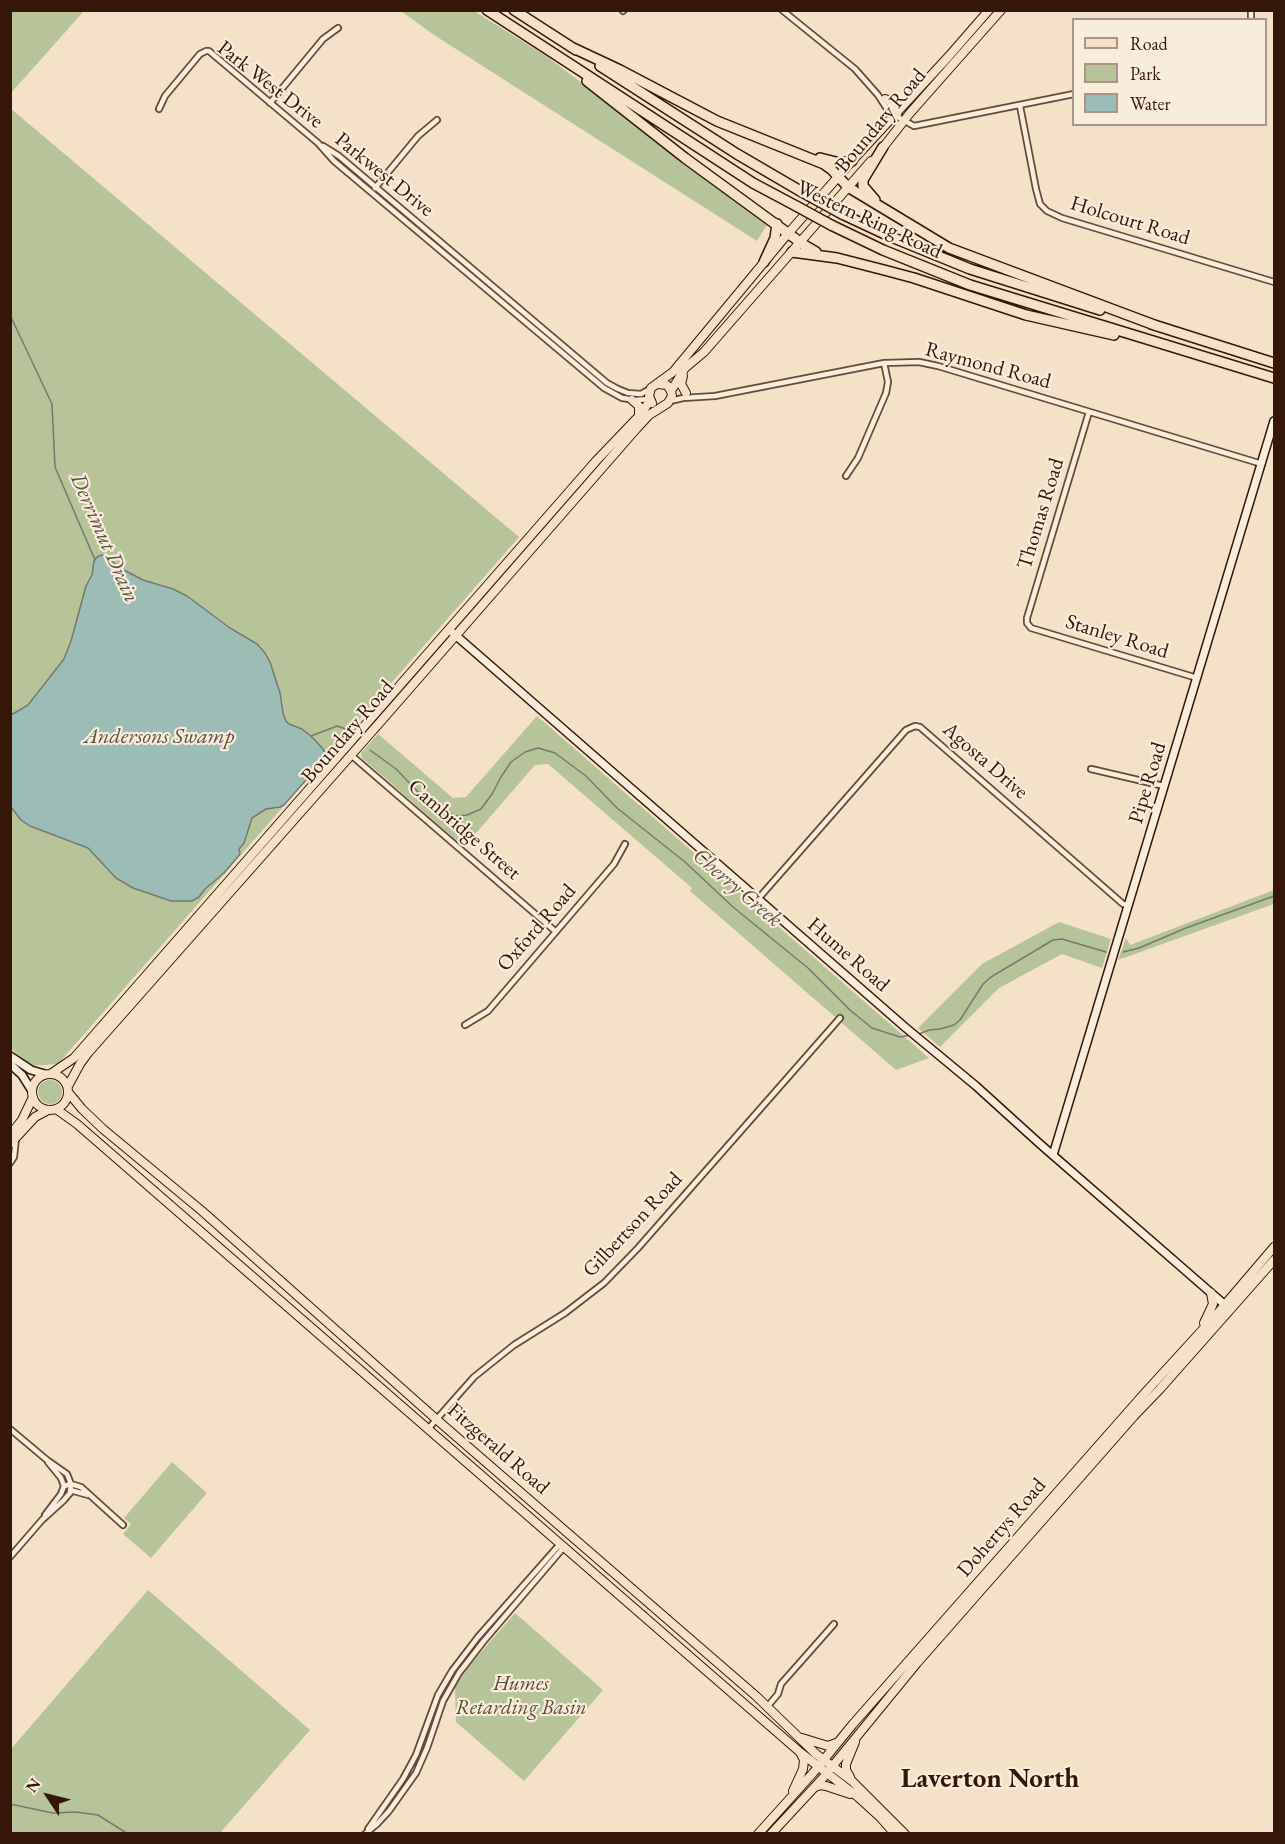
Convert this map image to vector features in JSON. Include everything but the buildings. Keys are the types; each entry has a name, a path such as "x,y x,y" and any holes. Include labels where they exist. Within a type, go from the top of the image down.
{"highway":[{"name":"Western Ring Road","path":"487,10 753,183 883,250 970,285 1275,378"},
{"name":"Western Ring Road","path":"514,10 737,154 842,214 898,240 970,269 1087,307 1275,363"},
{"path":"540,44 685,158 813,250 914,278 1026,315 1169,346"},
{"path":"571,47 717,121 824,164 848,187 960,253 1157,326"},
{"path":"769,142 836,162 852,161"},
{"path":"884,147 865,175 863,183 872,196 886,209"},
{"path":"764,262 775,238 777,224"},
{"path":"792,252 837,258"}],"main road":[{"name":"Boundary Road","path":"655,386 673,372 837,177 989,10"},
{"name":"Boundary Road","path":"677,392 685,368 704,352 801,243 884,147 904,120 1001,10"},
{"path":"881,97 897,103 908,101"},
{"path":"677,392 667,386 655,386 649,395 650,400 654,405 666,405 677,392 685,368"},
{"path":"632,399 639,406 639,416"},
{"name":"Boundary Road","path":"48,1074 74,1058 613,441 639,416 650,400"},
{"name":"Boundary Road","path":"68,1089 88,1053 637,428 661,406"},
{"path":"344,749 351,755"},
{"path":"48,1074 63,1079 68,1089 66,1101 35,1117 12,1139 22,1120 37,1079 48,1074"},
{"name":"Fitzgerald Road","path":"68,1089 82,1109 104,1129 767,1707 798,1737 852,1781 905,1833"},
{"path":"32,1094 39,1106 52,1109"},
{"name":"Fitzgerald Road","path":"52,1109 77,1124 801,1753 858,1797 895,1833"},
{"name":"Dohertys Road","path":"1035,1523 1134,1416 1228,1307 1275,1247"},
{"path":"242,1267 251,1255"},
{"name":"Dohertys Road","path":"758,1833 961,1608 1187,1346 1275,1260"},
{"path":"1187,1346 1209,1315 1213,1304 1211,1293"},
{"path":"562,1546 570,1536"},
{"name":"Dohertys Road","path":"771,1833 814,1788 961,1608"},
{"path":"852,1781 846,1770 846,1764 860,1732"},
{"path":"798,1737 824,1746 838,1742"},
{"path":"786,1803 802,1769 804,1760 801,1753"},
{"path":"814,1788 821,1785 826,1786 858,1797"}],"street":[{"path":"782,10 849,64 896,114 911,125 917,126 1072,94"},
{"path":"270,103 323,39 338,28"},
{"name":"Park West Drive","path":"159,109 165,96 200,54 206,51 318,144"},
{"name":"Holcourt Road","path":"1020,105 1036,189 1040,204 1047,211 1062,218 1275,282"},
{"path":"371,192 418,136 437,120"},
{"name":"Parkwest Drive","path":"318,144 339,156 376,187 607,390 618,396 650,400"},
{"name":"Parkwest Drive","path":"318,144 334,161 371,192 558,346 607,383 628,393 641,394 655,386"},
{"name":"Raymond Road","path":"670,401 715,396 884,363 919,362 1262,464"},
{"path":"846,476 858,458 886,393 888,382 884,363"},
{"name":"Raymond Road","path":"677,392 700,397"},
{"name":"Thomas Road","path":"1029,626 1027,618 1089,411"},
{"name":"Pipe Road","path":"1053,1155 1275,421"},
{"name":"Stanley Road","path":"1029,626 1197,678"},
{"name":"Hume Road","path":"449,630 1228,1307"},
{"name":"Agosta Drive","path":"758,899 906,730 915,726 920,727 1128,906"},
{"name":"Cambridge Street","path":"351,755 555,931"},
{"path":"1091,769 1164,786"},
{"name":"Oxford Road","path":"465,1025 488,1011 614,864 625,844"},
{"name":"Gilbertson Road","path":"428,1429 474,1377 604,1283 638,1248 840,1018"},
{"path":"10,1056 31,1070 48,1074"},
{"path":"10,1064 22,1076 32,1094"},
{"path":"10,1163 14,1157 12,1139"},
{"path":"10,1429 46,1460 67,1474 71,1487 63,1501 42,1520"},
{"path":"10,1557 42,1520 61,1494 64,1486 61,1478 46,1460"},
{"path":"64,1486 88,1494 123,1525"},
{"path":"365,1833 404,1779 444,1683 478,1637 537,1569 562,1546"},
{"path":"365,1833 389,1811 410,1783 422,1761 443,1701 451,1686 483,1642 542,1574 562,1546"},
{"path":"537,1569 542,1574"},
{"path":"767,1707 778,1694 781,1684 834,1624"},
{"path":"478,1637 483,1642"},
{"path":"420,1743 428,1746"},
{"path":"404,1779 410,1783"}],"green space":[{"path":"10,11 84,11 11,93"},
{"path":"401,11 474,11 546,56 768,223 757,241 434,35"},
{"path":"10,108 519,537 58,1064 31,1066 10,1048"},
{"path":"537,716 929,1058 896,1070 690,891 692,888 548,764 535,765 464,847 362,758 361,753 378,734 453,798 466,797"},
{"path":"1274,890 1274,904 1118,960 1126,938 1130,945"},
{"path":"1059,922 1111,939 1102,968 1062,954 999,988 940,1047 918,1028 982,964"},
{"path":"50,1080 55,1081 61,1087 61,1097 55,1103 50,1104 45,1103 39,1097 38,1092 39,1087 45,1081"},
{"path":"172,1462 207,1493 151,1558 123,1534 131,1524 124,1518"},
{"path":"148,1590 310,1730 220,1833 11,1833 11,1749"},
{"name":"Humes Retarding Basin","path":"515,1613 603,1690 524,1781 456,1722 455,1687 469,1666"}],"water":[{"name":"Andersons Swamp","path":"102,555 108,557 118,567 143,580 187,596 230,628 257,644 270,662 286,721 311,736 325,753 319,765 284,805 266,809 252,818 244,843 239,849 240,854 224,873 192,901 171,901 133,888 116,878 88,848 30,826 21,820 11,807 11,715 28,705 64,659 86,586 92,575 94,561"}],"waterway":[{"name":"Derrimut Drain","path":"10,315 52,404 55,467 95,560"},
{"name":"Cherry Creek","path":"311,736 337,726 352,731"},
{"name":"Cherry Creek","path":"370,750 396,769 422,796 455,816 467,815 481,809 511,762 525,752 538,748 555,753 586,776 617,808 685,862 733,907 808,968 850,1010 872,1028 900,1037 911,1035"},
{"name":"Cherry Creek","path":"1123,952 1139,948 1274,896"},
{"name":"Cherry Creek","path":"919,1034 954,1025 960,1020 983,984 991,977 1053,940 1062,939 1106,952"},
{"path":"10,1804 53,1813 76,1812 98,1815 128,1834"}],"district":[{"name":"Laverton North","path":"990,1780"}]}
